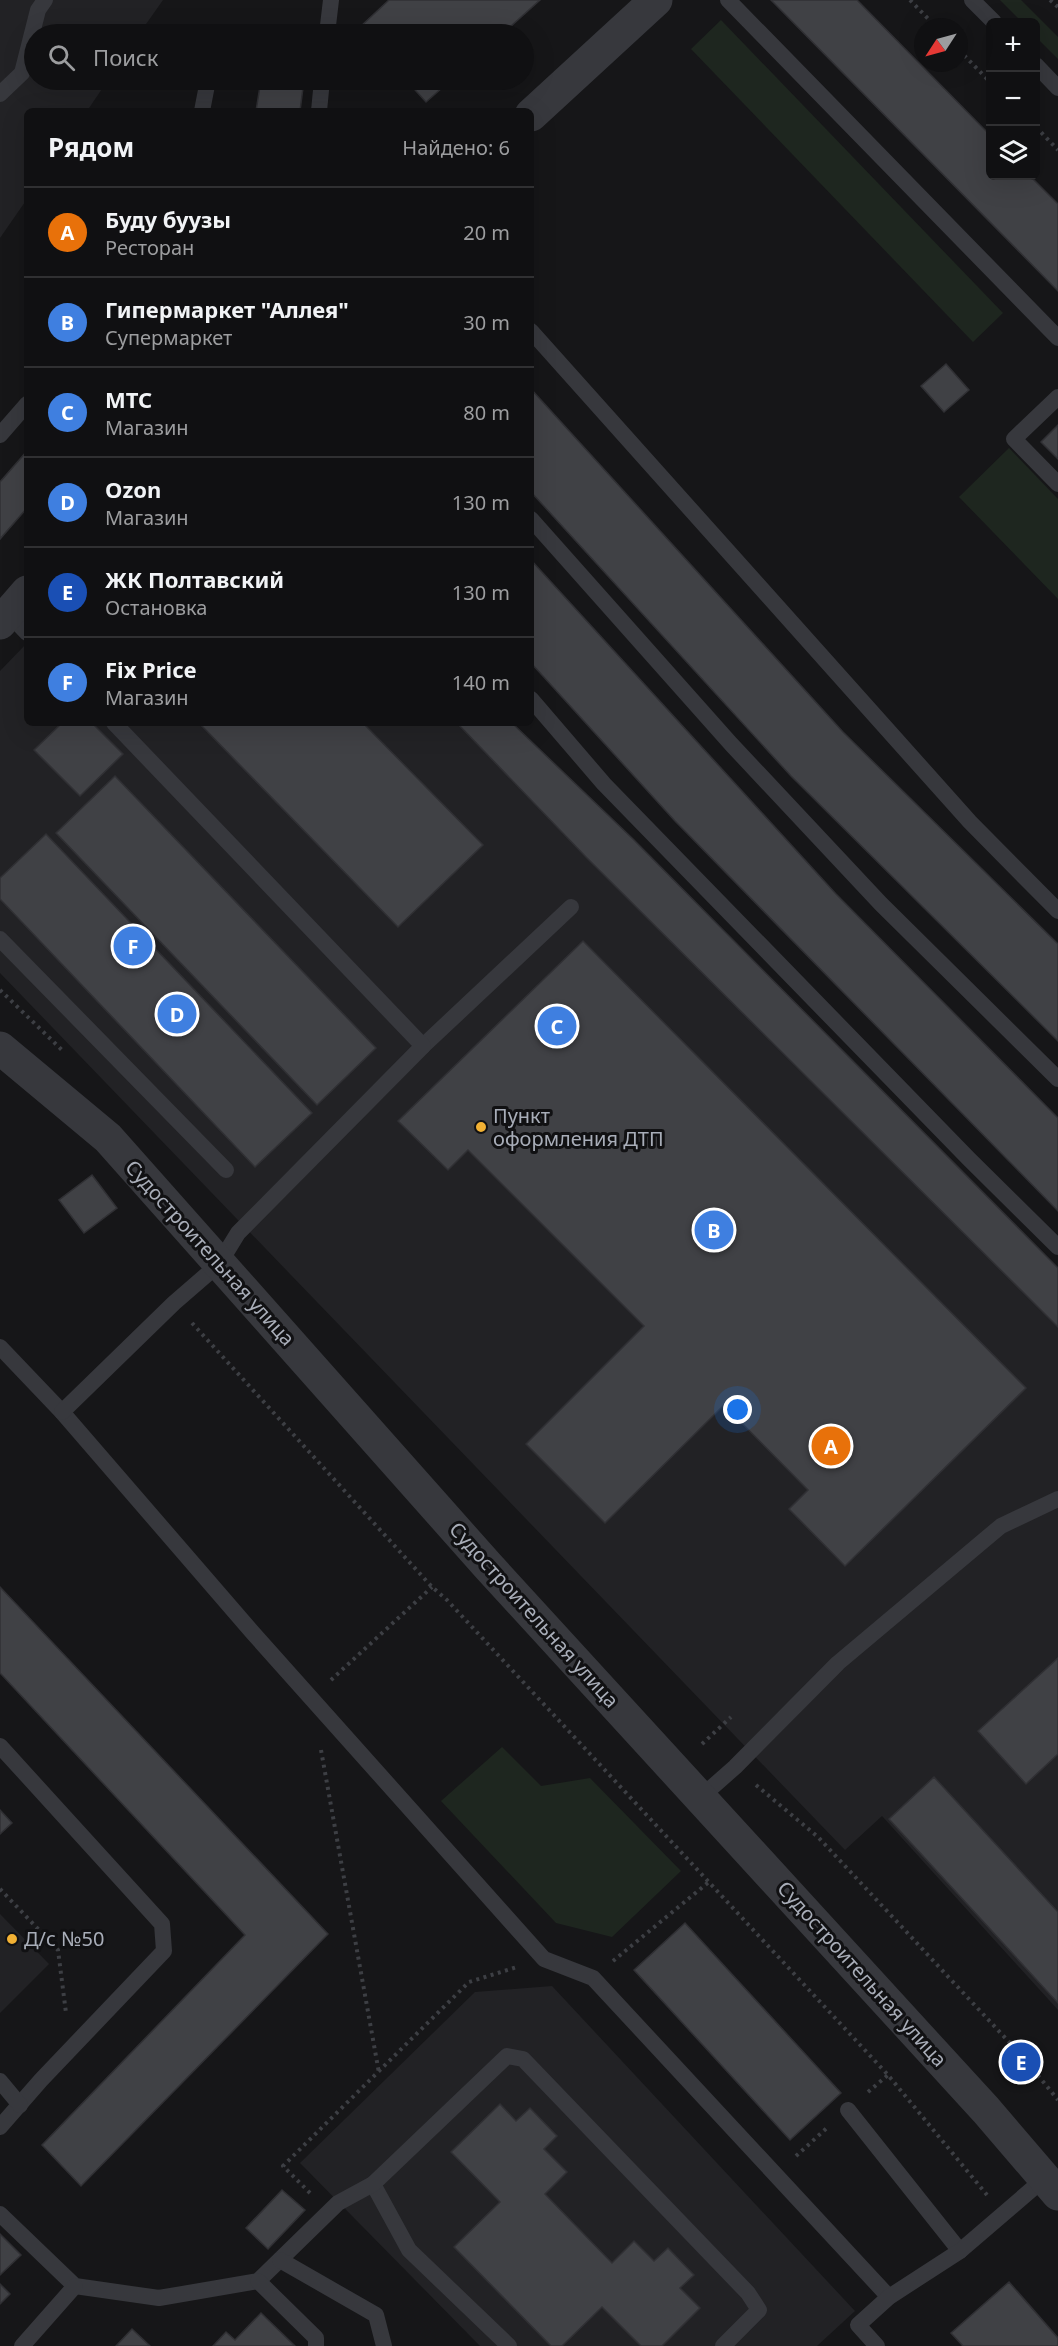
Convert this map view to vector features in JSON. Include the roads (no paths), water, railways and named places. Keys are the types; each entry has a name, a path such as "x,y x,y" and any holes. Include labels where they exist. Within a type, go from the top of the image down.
{"street":[{"path":"534,112 656,0"},
{"name":"Судостроительная улица","path":"0,1048 108,1138 489,1566 1052,2186"}],"lane":[{"path":"34,24 38,10 45,0"},
{"path":"328,24 331,0"},
{"path":"728,0 1058,338"},
{"path":"972,0 990,18"},
{"path":"0,94 22,73 24,65"},
{"path":"1040,70 1058,88"},
{"path":"203,108 206,90"},
{"path":"319,108 321,90"},
{"path":"534,334 970,822 1058,911"},
{"path":"1058,397 1014,439 1058,484"},
{"path":"0,435 24,407"},
{"path":"534,522 732,744 858,879 1058,1079"},
{"path":"534,702 604,784 1058,1247"},
{"path":"117,726 423,1046"},
{"path":"62,1412 174,1303 219,1264 238,1233 423,1046 572,907"},
{"path":"0,939 226,1170"},
{"path":"0,1347 62,1412 311,1699 544,1959 593,1978 889,2297"},
{"path":"701,1797 735,1767 838,1663 1001,1526 1058,1499"},
{"path":"0,1746 162,1924 164,1951 0,2127"},
{"path":"0,2214 75,2286 159,2298 258,2281 338,2203 373,2184 507,2056 523,2059 748,2292 759,2310 723,2346"},
{"path":"0,2081 20,2105"},
{"path":"848,2110 960,2251"},
{"path":"373,2184 409,2250 509,2346"},
{"path":"877,2346 858,2325 889,2297 960,2251 1003,2214 1052,2186"},
{"path":"280,2260 376,2315 384,2346"},
{"path":"258,2281 316,2338 316,2346"},
{"path":"22,2346 75,2286"}],"place":[{"name":"Fix Price","path":"133,946"},
{"name":"Ozon","path":"177,1014"},
{"name":"МТС","path":"557,1026"},
{"name":"Пункт оформления ДТП","path":"481,1127"},
{"name":"Гипермаркет \"Аллея\"","path":"714,1230"},
{"name":"Буду буузы","path":"831,1446"},
{"name":"Д/с №50","path":"12,1939"},
{"name":"ЖК Полтавский","path":"1021,2062"}]}
